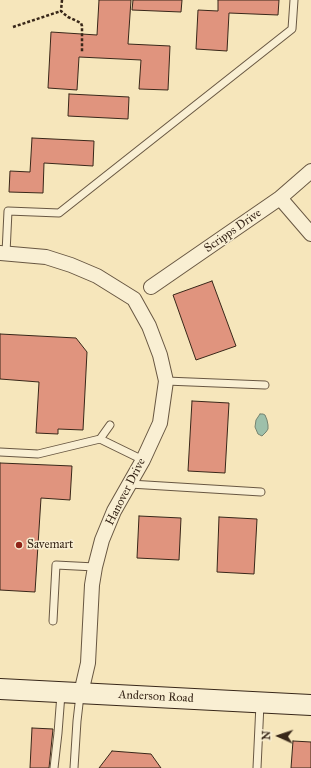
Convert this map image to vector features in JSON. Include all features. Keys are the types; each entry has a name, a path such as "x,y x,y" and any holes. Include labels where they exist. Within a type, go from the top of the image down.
{"main road":[{"name":"Anderson Road","path":"0,689 311,705"}],"street":[{"name":"Scripps Drive","path":"151,287 280,198 311,171"},
{"path":"280,198 311,234"},
{"name":"Hanover Drive","path":"3,253 46,257 71,265 97,276 134,299 149,326 160,355 166,381 160,423 143,460 114,511 102,540 92,585 88,663 81,693"}],"lane":[{"path":"3,253 8,211 59,213 292,29 294,0"},
{"path":"166,381 265,385"},
{"path":"100,439 110,425"},
{"path":"0,452 38,454 100,439 143,460"},
{"path":"130,484 261,492"},
{"path":"53,621 56,564 95,567"},
{"path":"54,768 61,692"},
{"path":"74,768 77,721 81,693"},
{"path":"257,768 260,702"}],"path":[{"path":"62,0 62,11 68,17 81,23 82,53"},
{"path":"14,27 62,11"}],"shaded area":[{"path":"260,414 265,415 268,425 268,429 262,436 258,434 255,427 256,420"}],"building":[{"path":"99,0 131,0 128,44 170,46 168,90 139,89 141,60 79,57 77,90 48,88 51,32 97,35"},
{"path":"133,0 182,0 181,12 132,10"},
{"path":"218,0 279,0 278,15 229,13 227,51 196,49 198,10 218,11"},
{"path":"69,94 129,97 128,119 68,116"},
{"path":"32,138 94,141 93,166 44,163 43,193 9,192 10,171 30,172"},
{"path":"212,281 236,346 196,360 173,295"},
{"path":"0,334 76,338 87,352 83,430 58,429 58,434 36,433 39,382 0,379"},
{"path":"192,401 229,403 225,473 188,471"},
{"name":"Savemart","path":"0,463 72,466 70,500 41,498 35,592 0,590"},
{"path":"139,516 181,518 179,560 137,558"},
{"path":"219,517 257,519 254,574 217,572"},
{"path":"32,728 53,729 49,768 30,768"},
{"path":"293,741 311,742 311,768 291,768"},
{"path":"112,751 151,754 161,768 99,768"}],"place":[{"name":"Savemart","path":"19,545"}]}
